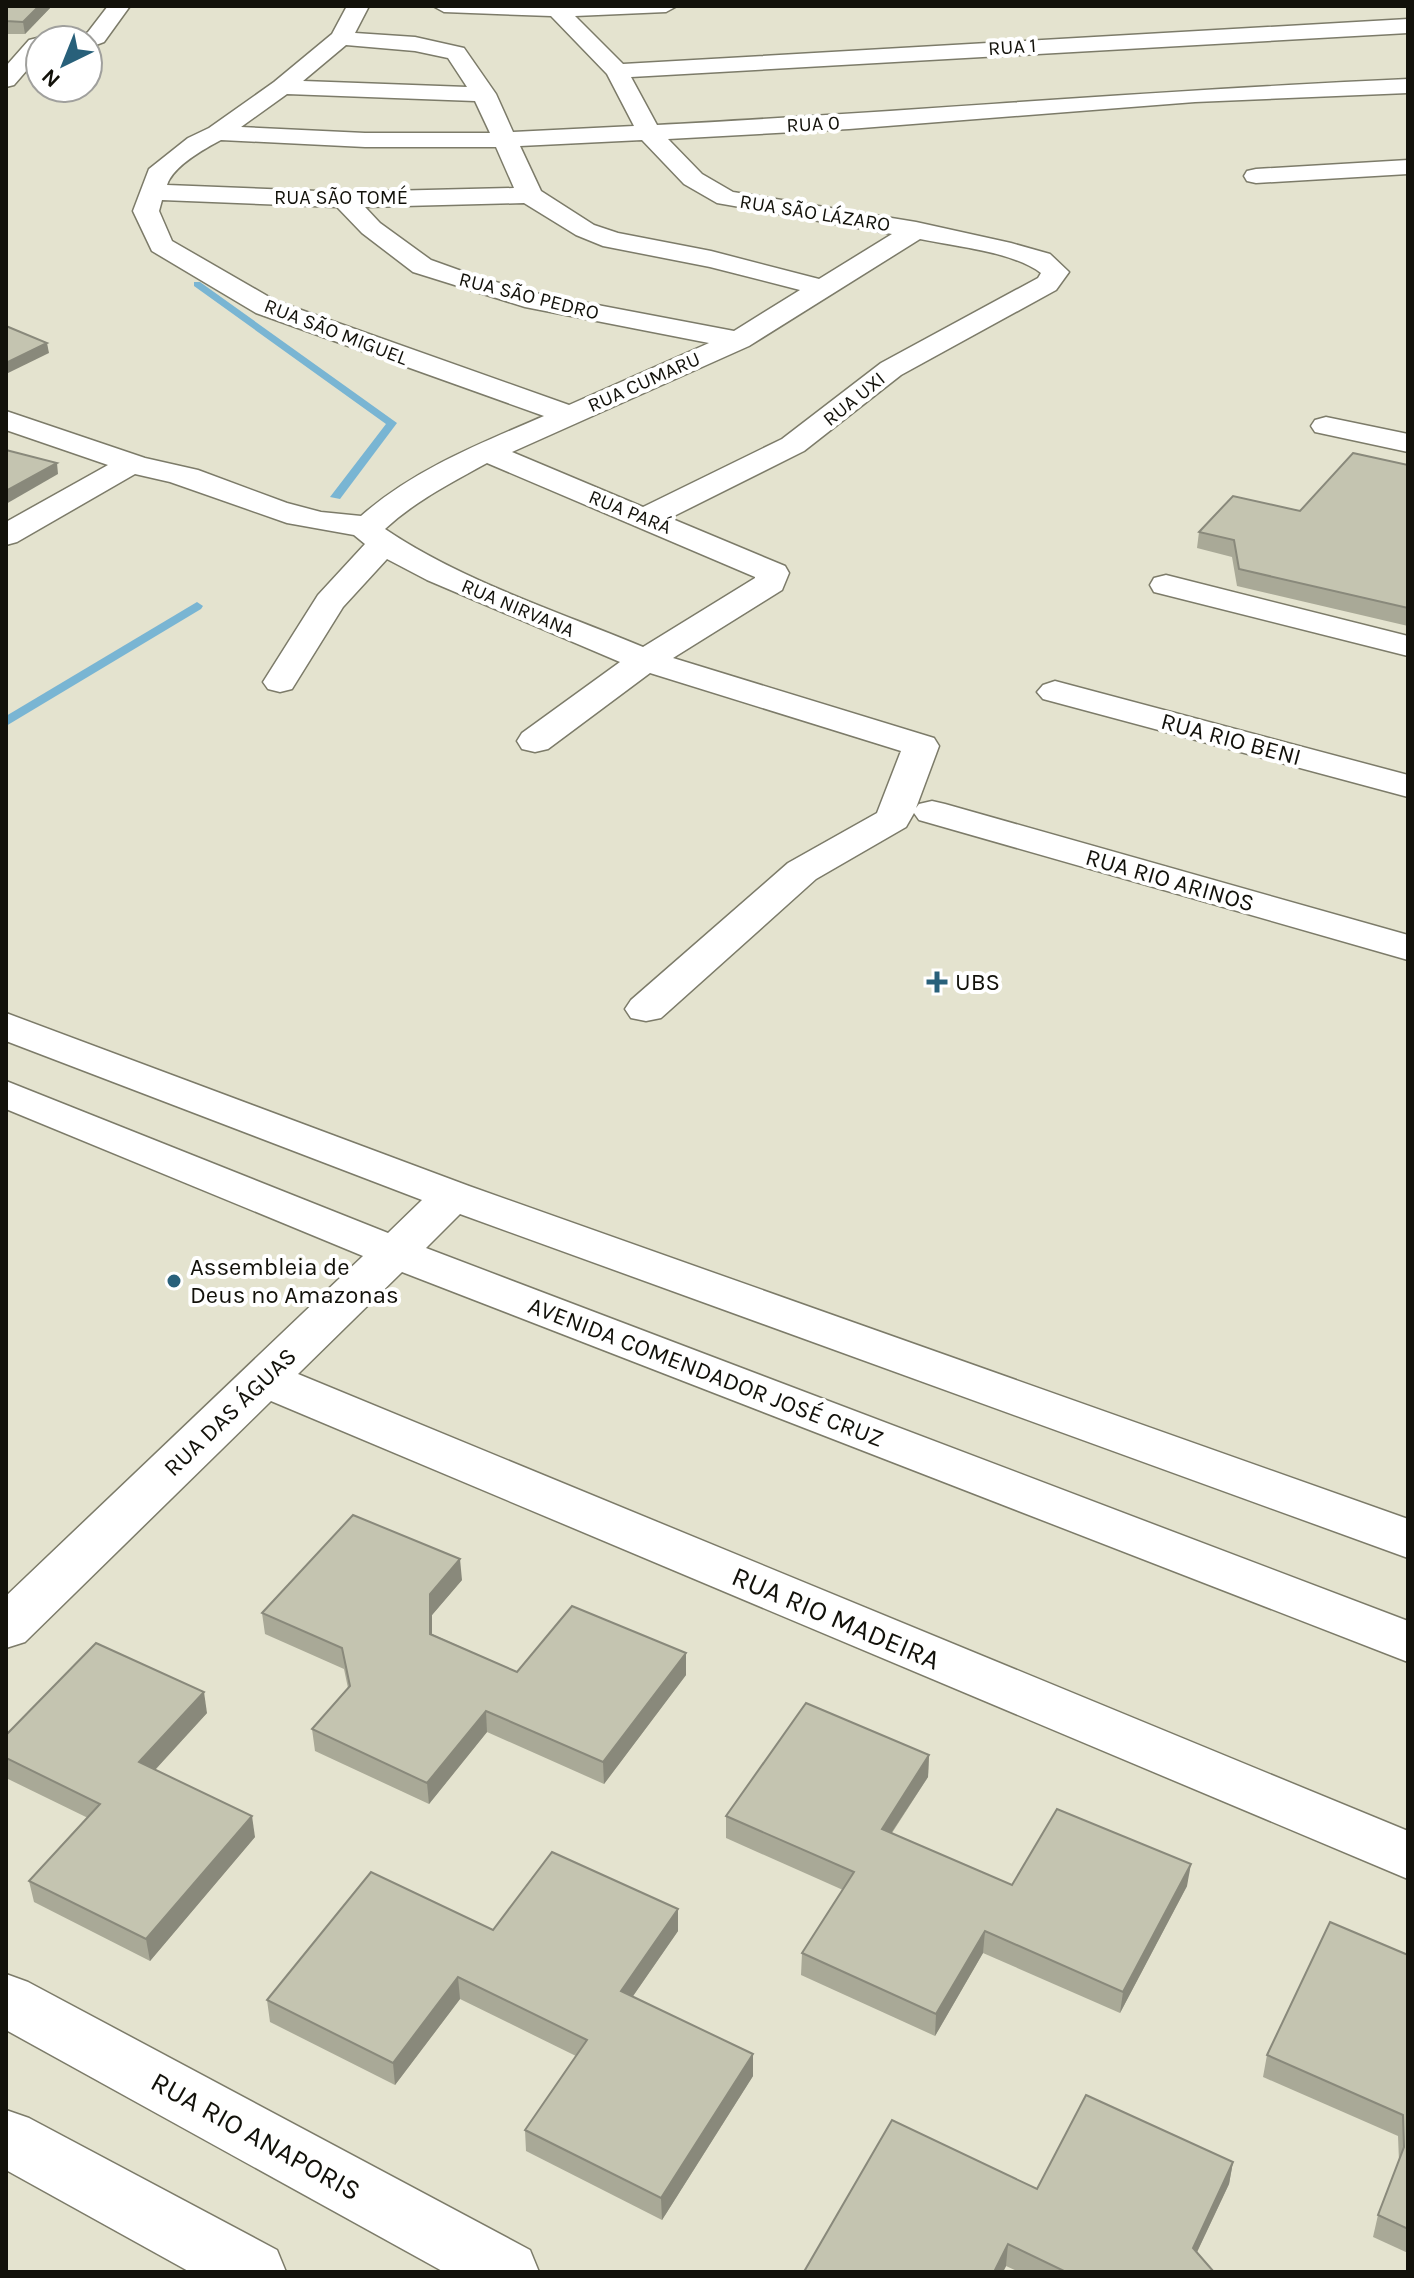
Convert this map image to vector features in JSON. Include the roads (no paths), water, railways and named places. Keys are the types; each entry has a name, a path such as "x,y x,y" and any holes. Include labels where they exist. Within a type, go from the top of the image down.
{"street":[{"path":"104,24 119,6"},
{"path":"153,192 158,174 197,143 217,133 282,87 341,38 358,6"},
{"path":"444,6 557,10 666,6"},
{"name":"RUA SÃO LÁZARO","path":"557,10 617,71 649,133 693,179 726,198 916,230 1026,256 1050,264 1056,272"},
{"path":"1133,17 1146,39 1195,95"},
{"name":"RUA 1","path":"617,71 1408,26"},
{"path":"341,38 415,44 456,53 484,94 530,195 585,230 612,240 725,262 820,287"},
{"path":"6,80 24,61"},
{"name":"RUA 0","path":"217,133 365,140 505,140 849,122 1195,95 1408,86"},
{"path":"282,87 484,94"},
{"path":"1256,176 1408,167"},
{"name":"RUA SÃO TOMÉ","path":"153,192 344,200 530,195"},
{"name":"RUA SÃO MIGUEL","path":"153,192 146,211 161,245 266,307 570,415"},
{"name":"RUA SÃO PEDRO","path":"344,200 371,228 422,266 525,299 739,340"},
{"name":"RUA CUMARU","path":"280,682 376,535 390,507 486,452 739,340 916,230"},
{"name":"RUA UXI","path":"645,518 793,445 891,369 1047,284 1056,272"},
{"name":"RUA NIRVANA","path":"6,420 113,454 127,462 182,475 300,519 376,535 453,580 645,660 921,746 893,819 802,871 646,1009"},
{"path":"1326,426 1408,443"},
{"name":"RUA PARÁ","path":"486,452 773,573 770,583 645,660"},
{"path":"6,535 123,469 127,462"},
{"path":"1166,585 1408,646"},
{"path":"535,741 645,660"},
{"name":"RUA RIO BENI","path":"1055,692 1408,786"},
{"name":"RUA RIO ARINOS","path":"932,812 1408,948"},
{"path":"6,1026 453,1196 1408,1539"},
{"name":"AVENIDA COMENDADOR JOSÉ CRUZ","path":"6,1094 397,1253 1408,1642"},
{"name":"RUA DAS ÁGUAS","path":"6,1628 453,1196"},
{"name":"RUA RIO MADEIRA","path":"264,1379 1408,1856"},
{"name":"RUA RIO ANAPORIS","path":"6,2000 506,2272"},
{"path":"6,2138 253,2272"}],"waterway":[{"path":"197,284 392,423 336,497"},
{"path":"6,722 197,606"}],"place":[{"name":"UBS","path":"937,982"},
{"name":"Assembleia de Deus no Amazonas","path":"174,1281"}]}
